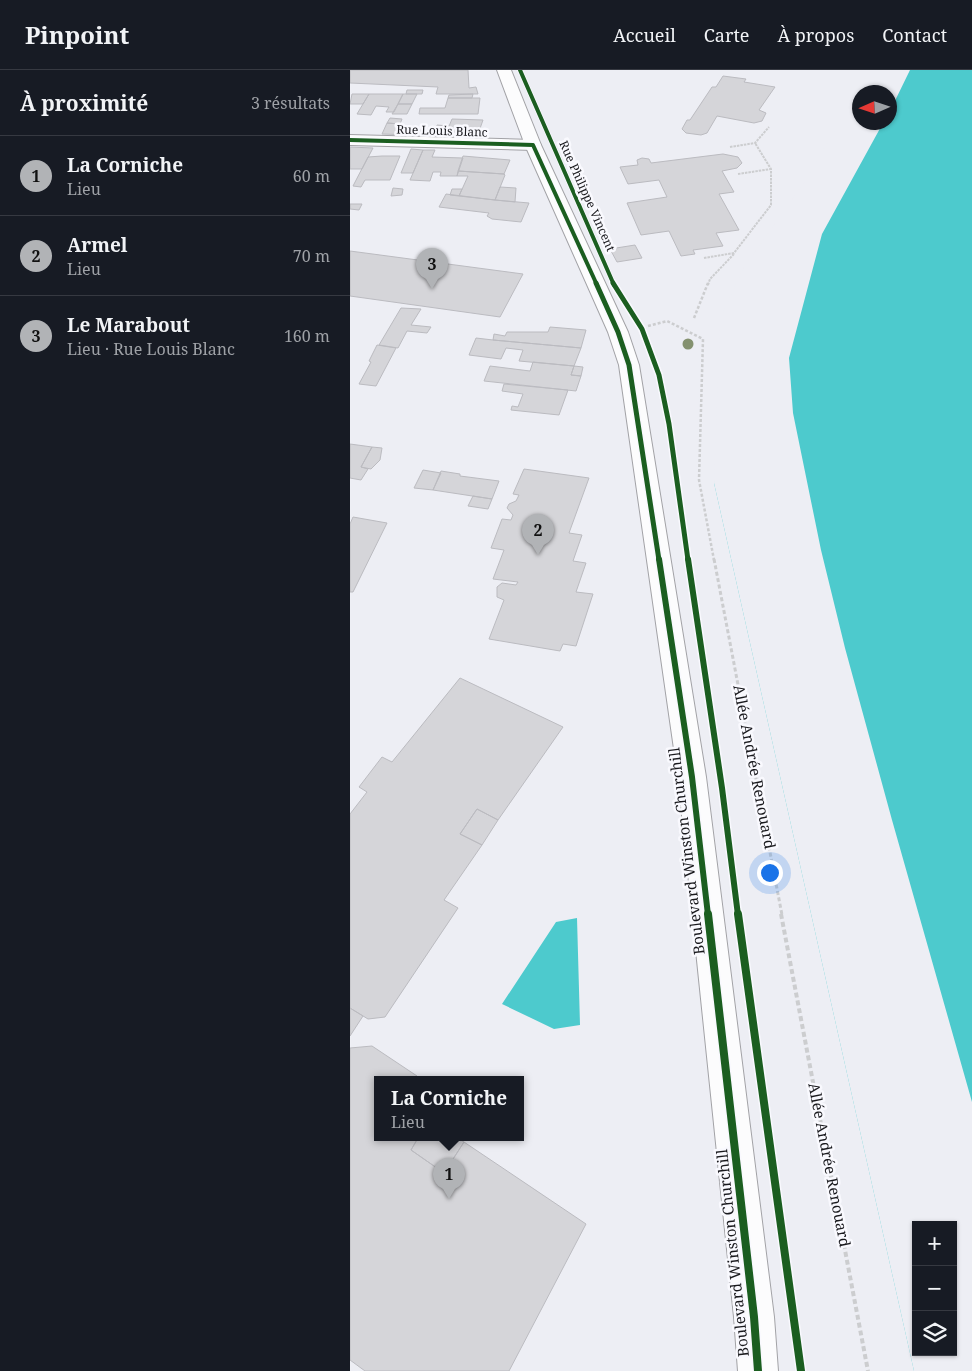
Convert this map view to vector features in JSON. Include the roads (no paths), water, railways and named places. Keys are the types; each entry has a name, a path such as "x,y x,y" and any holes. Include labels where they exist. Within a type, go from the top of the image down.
{"street":[{"name":"Rue Philippe Vincent","path":"504,70 533,145 618,332"},
{"name":"Rue Louis Blanc","path":"350,140 533,145"},
{"name":"Boulevard Winston Churchill","path":"618,332 629,365 692,777 758,1371"}],"water":[{"path":"873,70 972,70 972,1371 914,1371 714,483 857,130 897,130 897,85 885,85"},
{"path":"577,918 580,1025 554,1029 502,1004 556,922"}],"place":[{"name":"Le Marabout","path":"432,289"},
{"name":"Armel","path":"538,555"},
{"name":"La Corniche","path":"449,1199"}]}
